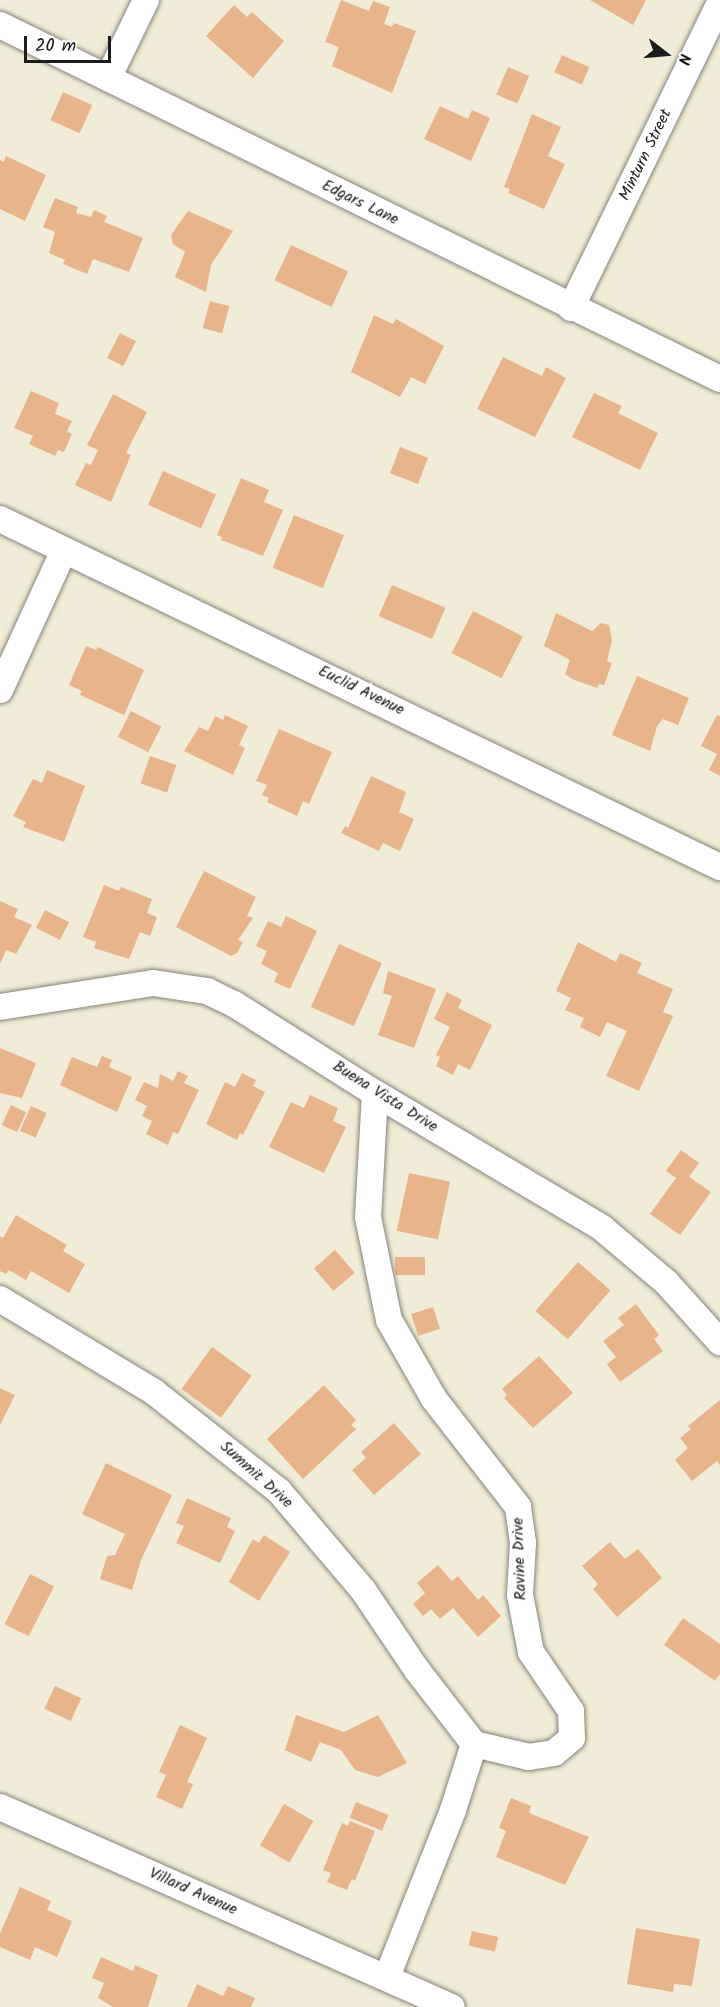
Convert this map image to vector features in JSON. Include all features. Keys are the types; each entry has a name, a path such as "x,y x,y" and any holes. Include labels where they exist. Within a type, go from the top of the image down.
{"street":[{"path":"108,78 146,0"},
{"name":"Minturn Street","path":"571,308 720,2"},
{"name":"Edgars Lane","path":"0,25 571,308 720,379"},
{"name":"Euclid Avenue","path":"0,519 720,867"},
{"path":"0,690 64,550"},
{"name":"Buena Vista Drive","path":"0,1007 153,983 207,991 267,1023 375,1093 602,1228 666,1282 720,1342"},
{"name":"Ravine Drive","path":"375,1093 368,1217 389,1320 434,1399 518,1507 523,1543 520,1595 531,1652 571,1711 572,1738 554,1753 529,1757 474,1744"},
{"name":"Summit Drive","path":"0,1299 154,1392 279,1491 363,1590 417,1670 474,1744"},
{"path":"387,1977 453,1810 474,1744"},
{"name":"Villard Avenue","path":"0,1807 452,2007"}],"building":[{"path":"341,0 369,11 373,1 390,7 384,24 392,27 394,23 416,31 392,93 332,66 339,47 325,42"},
{"path":"590,0 646,0 633,25"},
{"path":"234,5 247,17 252,12 284,41 253,78 206,36"},
{"path":"562,55 589,67 582,85 554,72"},
{"path":"508,67 529,76 517,104 496,95"},
{"path":"63,92 92,105 80,133 50,120"},
{"path":"440,106 468,119 472,110 490,118 471,161 424,139"},
{"path":"532,114 561,127 548,156 565,164 544,209 508,193 510,189 504,187"},
{"path":"6,156 46,175 25,221 0,209 0,160 4,162"},
{"path":"55,198 78,207 76,213 91,217 94,210 107,216 104,222 143,238 129,272 93,259 87,274 63,264 65,260 49,253 55,232 43,227"},
{"path":"188,211 233,231 211,265 206,292 175,277 185,252 173,244 171,235"},
{"path":"291,245 348,272 332,307 275,280"},
{"path":"210,301 229,306 222,333 203,328"},
{"path":"374,315 393,324 396,319 444,346 425,384 411,377 400,397 351,372"},
{"path":"120,333 136,341 123,366 107,358"},
{"path":"503,357 542,376 546,367 566,378 535,437 477,409"},
{"path":"31,391 59,403 55,414 72,421 67,431 72,434 64,452 58,450 55,456 29,444 33,436 14,428"},
{"path":"594,393 622,406 618,413 658,433 640,470 572,437"},
{"path":"113,394 147,412 126,453 131,455 111,502 75,485 86,463 91,465 98,450 87,445"},
{"path":"400,447 428,458 418,484 390,473"},
{"path":"163,471 216,495 201,528 148,505"},
{"path":"241,478 269,490 264,502 283,510 263,556 221,540 222,537 217,535"},
{"path":"294,515 344,535 323,588 273,568"},
{"path":"392,585 445,608 432,639 379,616"},
{"path":"473,611 523,636 502,678 452,653"},
{"path":"556,613 592,631 601,623 609,625 612,640 607,661 612,663 604,685 599,684 597,688 572,679 565,674 570,660 544,646"},
{"path":"86,646 96,650 98,647 144,670 124,715 80,695 82,691 69,685"},
{"path":"637,676 689,698 678,725 663,719 657,726 650,751 612,735"},
{"path":"131,711 161,726 148,752 118,737"},
{"path":"225,715 248,726 239,745 245,748 233,775 184,751 199,727 208,731 215,716 223,720"},
{"path":"717,715 720,716 720,776 709,770 717,754 701,746"},
{"path":"279,729 332,752 309,804 303,801 297,816 267,802 269,798 262,795 267,785 256,781"},
{"path":"150,756 176,765 167,793 141,783"},
{"path":"47,770 85,786 64,842 23,827 26,822 13,816 33,779 42,783"},
{"path":"371,776 406,792 399,812 414,819 400,851 383,843 379,851 341,833 345,826 348,828"},
{"path":"204,871 256,897 247,916 253,918 238,940 243,942 237,953 231,956 176,927"},
{"path":"104,885 119,891 121,887 152,899 147,913 157,917 150,936 140,932 129,959 94,948 96,942 83,937"},
{"path":"0,901 18,909 14,917 32,925 16,954 6,950 0,964"},
{"path":"45,910 69,922 60,940 36,928"},
{"path":"286,916 317,931 290,989 274,982 278,973 261,964 267,951 256,946 268,921 281,927"},
{"path":"578,942 616,962 620,953 642,963 637,973 673,989 663,1012 673,1016 639,1091 606,1076 627,1031 607,1022 600,1037 580,1027 584,1018 565,1010 571,998 556,991"},
{"path":"339,944 382,963 354,1026 311,1007"},
{"path":"388,971 436,989 414,1048 378,1035 392,996 383,993"},
{"path":"447,992 462,1000 458,1008 492,1025 470,1070 458,1064 453,1075 436,1066 440,1057 436,1055 450,1027 434,1019"},
{"path":"0,1048 36,1063 22,1098 0,1093"},
{"path":"102,1056 112,1060 109,1067 132,1077 117,1112 60,1085 72,1057 97,1067"},
{"path":"178,1071 188,1076 184,1083 199,1090 178,1134 173,1132 168,1145 146,1134 152,1121 142,1116 147,1106 135,1100 144,1082 158,1088 160,1074 173,1081"},
{"path":"242,1073 256,1080 253,1086 265,1092 243,1135 240,1133 237,1140 206,1124 225,1082 235,1087"},
{"path":"310,1095 338,1108 333,1121 346,1127 324,1173 269,1147 291,1102 304,1108"},
{"path":"11,1105 26,1112 17,1132 2,1125"},
{"path":"31,1106 47,1113 36,1138 20,1131"},
{"path":"681,1150 699,1163 689,1177 711,1192 680,1235 650,1214 676,1178 666,1171"},
{"path":"409,1173 450,1182 438,1239 397,1231"},
{"path":"16,1215 67,1245 63,1251 85,1264 69,1293 31,1271 26,1280 9,1270 6,1274 0,1271 0,1236 3,1238"},
{"path":"335,1250 355,1273 334,1291 314,1268"},
{"path":"395,1257 425,1257 425,1275 395,1275"},
{"path":"578,1262 610,1290 568,1339 535,1311"},
{"path":"636,1304 659,1335 654,1339 663,1351 620,1382 607,1364 616,1357 603,1341 624,1325 618,1318"},
{"path":"433,1307 440,1329 418,1336 411,1314"},
{"path":"212,1347 252,1376 221,1418 181,1389"},
{"path":"539,1356 573,1393 533,1428 504,1398 507,1395 502,1389"},
{"path":"324,1385 356,1420 351,1425 356,1429 303,1479 267,1439"},
{"path":"0,1388 15,1395 0,1425"},
{"path":"720,1400 720,1465 717,1461 692,1481 675,1460 688,1448 680,1438 691,1429 688,1426"},
{"path":"394,1423 421,1454 374,1495 352,1470 366,1458 361,1452"},
{"path":"106,1463 172,1495 141,1560 132,1590 100,1579 107,1556 115,1555 125,1534 82,1514"},
{"path":"187,1498 231,1518 227,1527 235,1531 220,1563 176,1543 184,1526 176,1523"},
{"path":"264,1535 290,1552 259,1601 229,1582 253,1539 259,1543"},
{"path":"610,1542 625,1559 638,1549 662,1578 617,1617 593,1589 598,1584 582,1566"},
{"path":"438,1565 452,1581 458,1576 478,1600 483,1595 501,1616 478,1637 453,1608 440,1619 431,1609 423,1616 413,1604 425,1593 417,1583"},
{"path":"30,1574 54,1586 29,1636 5,1624"},
{"path":"683,1618 720,1644 720,1674 715,1681 664,1645"},
{"path":"55,1686 81,1698 71,1721 44,1709"},
{"path":"296,1715 344,1732 378,1715 407,1763 378,1777 355,1770 341,1750 320,1742 311,1762 285,1750"},
{"path":"180,1725 207,1738 187,1782 193,1784 182,1809 156,1797 166,1775 159,1772"},
{"path":"511,1798 531,1806 529,1813 589,1837 565,1885 496,1857 506,1831 499,1828"},
{"path":"356,1802 388,1815 382,1831 350,1818"},
{"path":"284,1804 313,1821 289,1863 260,1846"},
{"path":"350,1821 375,1831 355,1881 352,1879 347,1890 327,1882 331,1873 323,1870 342,1823 348,1826"},
{"path":"20,1887 51,1901 47,1910 72,1921 57,1957 35,1947 30,1960 0,1947 0,1934"},
{"path":"636,1928 700,1939 692,1986 674,1984 673,1992 627,1984"},
{"path":"472,1931 498,1937 495,1952 469,1946"},
{"path":"101,1957 133,1971 135,1965 158,1975 148,2007 113,2007 98,1998 104,1983 92,1978"},
{"path":"197,1984 223,1996 228,1986 255,1998 251,2007 187,2007"}]}
